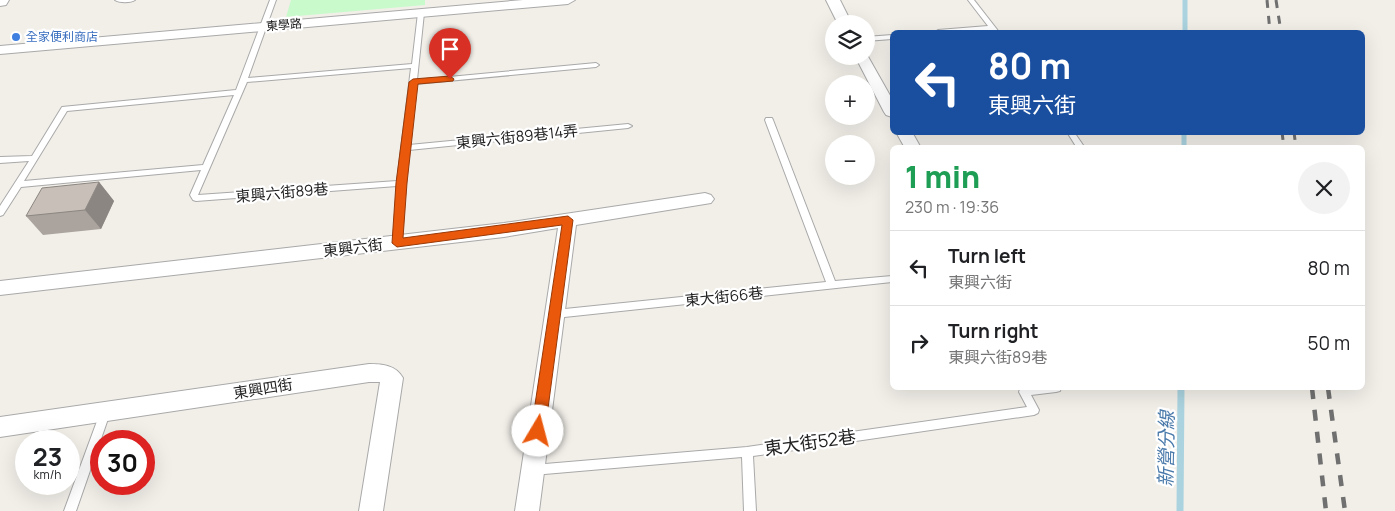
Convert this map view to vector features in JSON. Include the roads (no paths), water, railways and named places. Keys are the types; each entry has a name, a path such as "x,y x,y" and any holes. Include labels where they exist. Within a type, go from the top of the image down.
{"street":[{"name":"東學路","path":"0,50 568,0"},
{"path":"833,0 840,15"},
{"path":"868,65 888,95"},
{"name":"東興六街","path":"0,288 397,243 705,200"},
{"path":"527,511 568,220"},
{"name":"東興四街","path":"0,427 369,373 383,373 392,378 371,511"}],"lane":[{"path":"121,0 132,0"},
{"path":"20,184 205,167 244,80 273,0"},
{"path":"971,0 994,30"},
{"path":"397,243 414,66 421,14"},
{"path":"875,38 890,37"},
{"path":"413,82 596,65"},
{"path":"244,80 414,66"},
{"path":"0,213 20,184 65,109 239,92"},
{"path":"769,120 832,286"},
{"name":"東興六街89巷14弄","path":"407,148 628,126"},
{"path":"0,160 35,158"},
{"name":"東興六街89巷","path":"205,167 194,194 196,198 402,183"},
{"name":"東大街66巷","path":"555,314 890,279"},
{"name":"東大街52巷","path":"532,470 747,452 1034,410 1024,392 1040,390"},
{"path":"70,511 105,413"},
{"path":"747,452 750,511"}],"waterway":[{"name":"新營分線","path":"1185,0 1185,30"},
{"name":"新營分線","path":"1184,135 1184,145"},
{"name":"新營分線","path":"1180,511 1181,390"}],"railway":[{"path":"1267,0 1270,30"},
{"path":"1276,0 1281,30"},
{"path":"1282,135 1284,145"},
{"path":"1294,135 1296,145"},
{"path":"1312,390 1326,511"},
{"path":"1328,390 1345,511"}],"place":[{"name":"全家便利商店","path":"16,37"}]}
